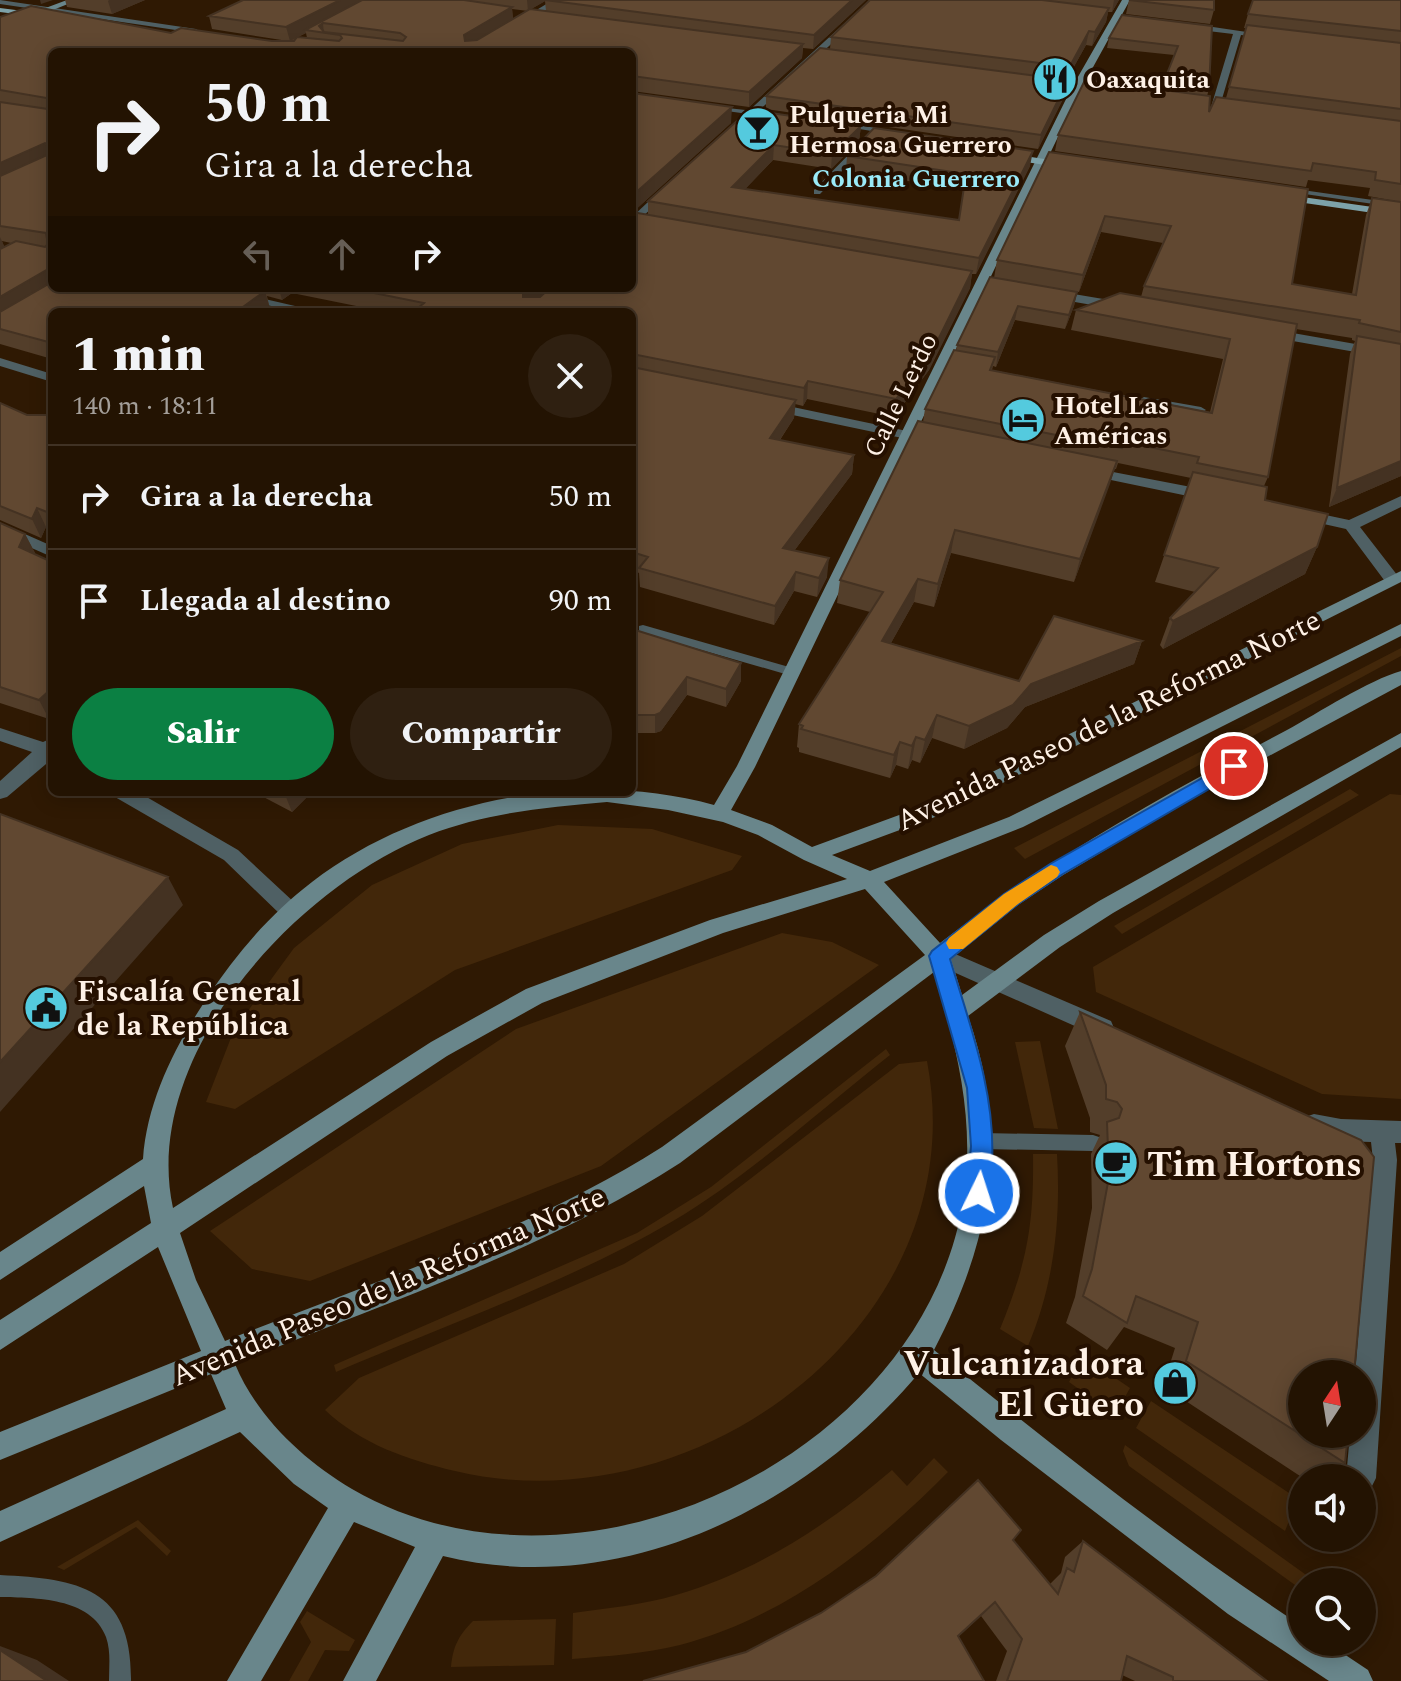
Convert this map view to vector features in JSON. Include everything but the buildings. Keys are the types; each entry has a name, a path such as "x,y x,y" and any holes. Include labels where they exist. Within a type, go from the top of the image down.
{"main road":[{"path":"24,9 42,7"},
{"path":"0,12 42,7 204,36"},
{"path":"703,109 753,112 777,123"},
{"path":"839,133 904,138"},
{"path":"996,151 1088,169"},
{"path":"1276,192 1401,214"}],"street":[{"path":"0,25 42,7 72,0"},
{"path":"478,48 559,0"},
{"path":"723,139 875,0"},
{"name":"Calle Lerdo","path":"719,813 792,672 907,435 948,364 980,281 1042,158 1068,88 1126,0"},
{"path":"516,15 547,19"},
{"path":"1100,16 1131,20"},
{"path":"1177,25 1283,38"},
{"path":"1216,107 1238,32"},
{"path":"800,52 831,56"},
{"path":"1068,88 1091,91"},
{"path":"1201,105 1232,109"},
{"path":"636,218 678,181"},
{"path":"636,222 649,224"},
{"path":"964,278 995,284"},
{"path":"219,292 296,308"},
{"path":"1042,292 1136,309"},
{"path":"1261,331 1401,356"},
{"path":"0,362 48,377"},
{"path":"754,403 938,441"},
{"path":"1076,469 1229,500"},
{"path":"1351,525 1401,501"},
{"path":"1290,512 1351,525 1397,578"},
{"path":"0,528 48,550"},
{"name":"Avenida Paseo de la Reforma Norte","path":"811,855 928,812 1397,578"},
{"name":"Avenida Paseo de la Reforma Norte","path":"0,1336 165,1231 439,1049 534,996 718,926 869,880 1016,822 1401,629"},
{"name":"Avenida Paseo de la Reforma Norte","path":"0,1446 518,1236 629,1182 671,1155 1011,899 1056,869 1206,781 1401,677"},
{"path":"0,734 48,748"},
{"path":"955,1013 1052,941 1106,907 1399,742"},
{"path":"0,792 48,751"},
{"path":"129,796 231,855 289,910"},
{"path":"537,796 480,808 412,832 348,865 289,910 249,953 214,1002 184,1055 170,1090 154,1166 165,1231 181,1281 245,1415 308,1477 348,1503 436,1539 488,1550 567,1552 655,1536 736,1504 801,1467 858,1417 917,1354 952,1285 969,1234 979,1193 982,1141 977,1088 939,956"},
{"path":"618,796 719,813 768,832 869,880 939,956 1121,1037"},
{"path":"1293,1117 1322,1127 1391,1131 1385,1160 1362,1464"},
{"path":"0,1267 154,1166"},
{"path":"917,1354 1011,1430 1239,1603 1352,1680"},
{"path":"0,1527 27,1512 245,1415"},
{"path":"243,1681 348,1503"},
{"path":"359,1681 436,1539"}],"lane":[{"path":"0,2 24,9"},
{"path":"42,7 204,36"},
{"path":"0,25 24,9"},
{"path":"718,98 768,115"},
{"path":"829,123 904,138"},
{"path":"817,192 864,144"},
{"path":"1042,158 1075,159"},
{"path":"1276,192 1401,206"},
{"path":"1126,396 1201,410"},
{"path":"643,629 792,672"},
{"path":"982,1141 1093,1143"},
{"path":"0,1586 59,1589 92,1603 110,1621 118,1645 120,1681"}],"shaded area":[{"path":"1401,648 1401,656 1025,859 1014,848"},
{"path":"1350,789 1359,795 1122,934 1114,926"},
{"path":"1390,794 1401,795 1401,1099 1322,1094 1096,992 1093,967"},
{"path":"558,825 652,829 742,856 732,870 455,970 235,1109 206,1102 234,1030 294,948 372,885 462,844"},
{"path":"782,933 832,942 879,965 601,1166 310,1281 252,1269 210,1231 516,1029"},
{"path":"1040,1041 1058,1129 1034,1128 1015,1042"},
{"path":"886,1049 890,1055 784,1142 673,1221 551,1283 336,1372 334,1365 637,1233 711,1187"},
{"path":"927,1061 931,1156 908,1243 863,1320 800,1385 724,1435 638,1468 547,1481 455,1471 420,1462 370,1441 325,1410 359,1378 624,1264 702,1216 899,1064"},
{"path":"1033,1154 1057,1154 1058,1204 1050,1276 1028,1346 1000,1329 1017,1284 1027,1243"},
{"path":"1083,1356 1130,1388 1115,1415 1069,1382"},
{"path":"1151,1401 1288,1492 1288,1524 1285,1531 1136,1428"},
{"path":"1125,1445 1296,1568 1288,1568 1288,1580 1129,1466 1123,1451"},
{"path":"934,1458 948,1472 920,1500 858,1553 791,1598 718,1633 680,1645 640,1653 572,1659 573,1613 663,1598 735,1573 817,1527 892,1470 907,1486"},
{"path":"138,1520 171,1551 167,1556 136,1527 64,1570 57,1567"},
{"path":"307,1611 355,1640 349,1651 325,1650 308,1681 289,1681 311,1642 300,1622"},
{"path":"556,1619 554,1665 451,1667 457,1642 473,1621"}],"slow traffic":[{"path":"956,943 1051,872"}],"place":[{"name":"Oaxaquita","path":"1055,79"},
{"name":"Pulqueria Mi Hermosa Guerrero","path":"758,129"},
{"name":"Hotel Las Américas","path":"1023,420"},
{"name":"Fiscalía General de la República","path":"46,1008"},
{"name":"Tim Hortons","path":"1116,1163"},
{"name":"Vulcanizadora El Güero","path":"1175,1383"}],"district":[{"name":"Colonia Guerrero","path":"916,178"}],"route":[{"path":"979,1193 981,1108 966,1041 939,956 1011,899 1056,869 1234,766"}]}
